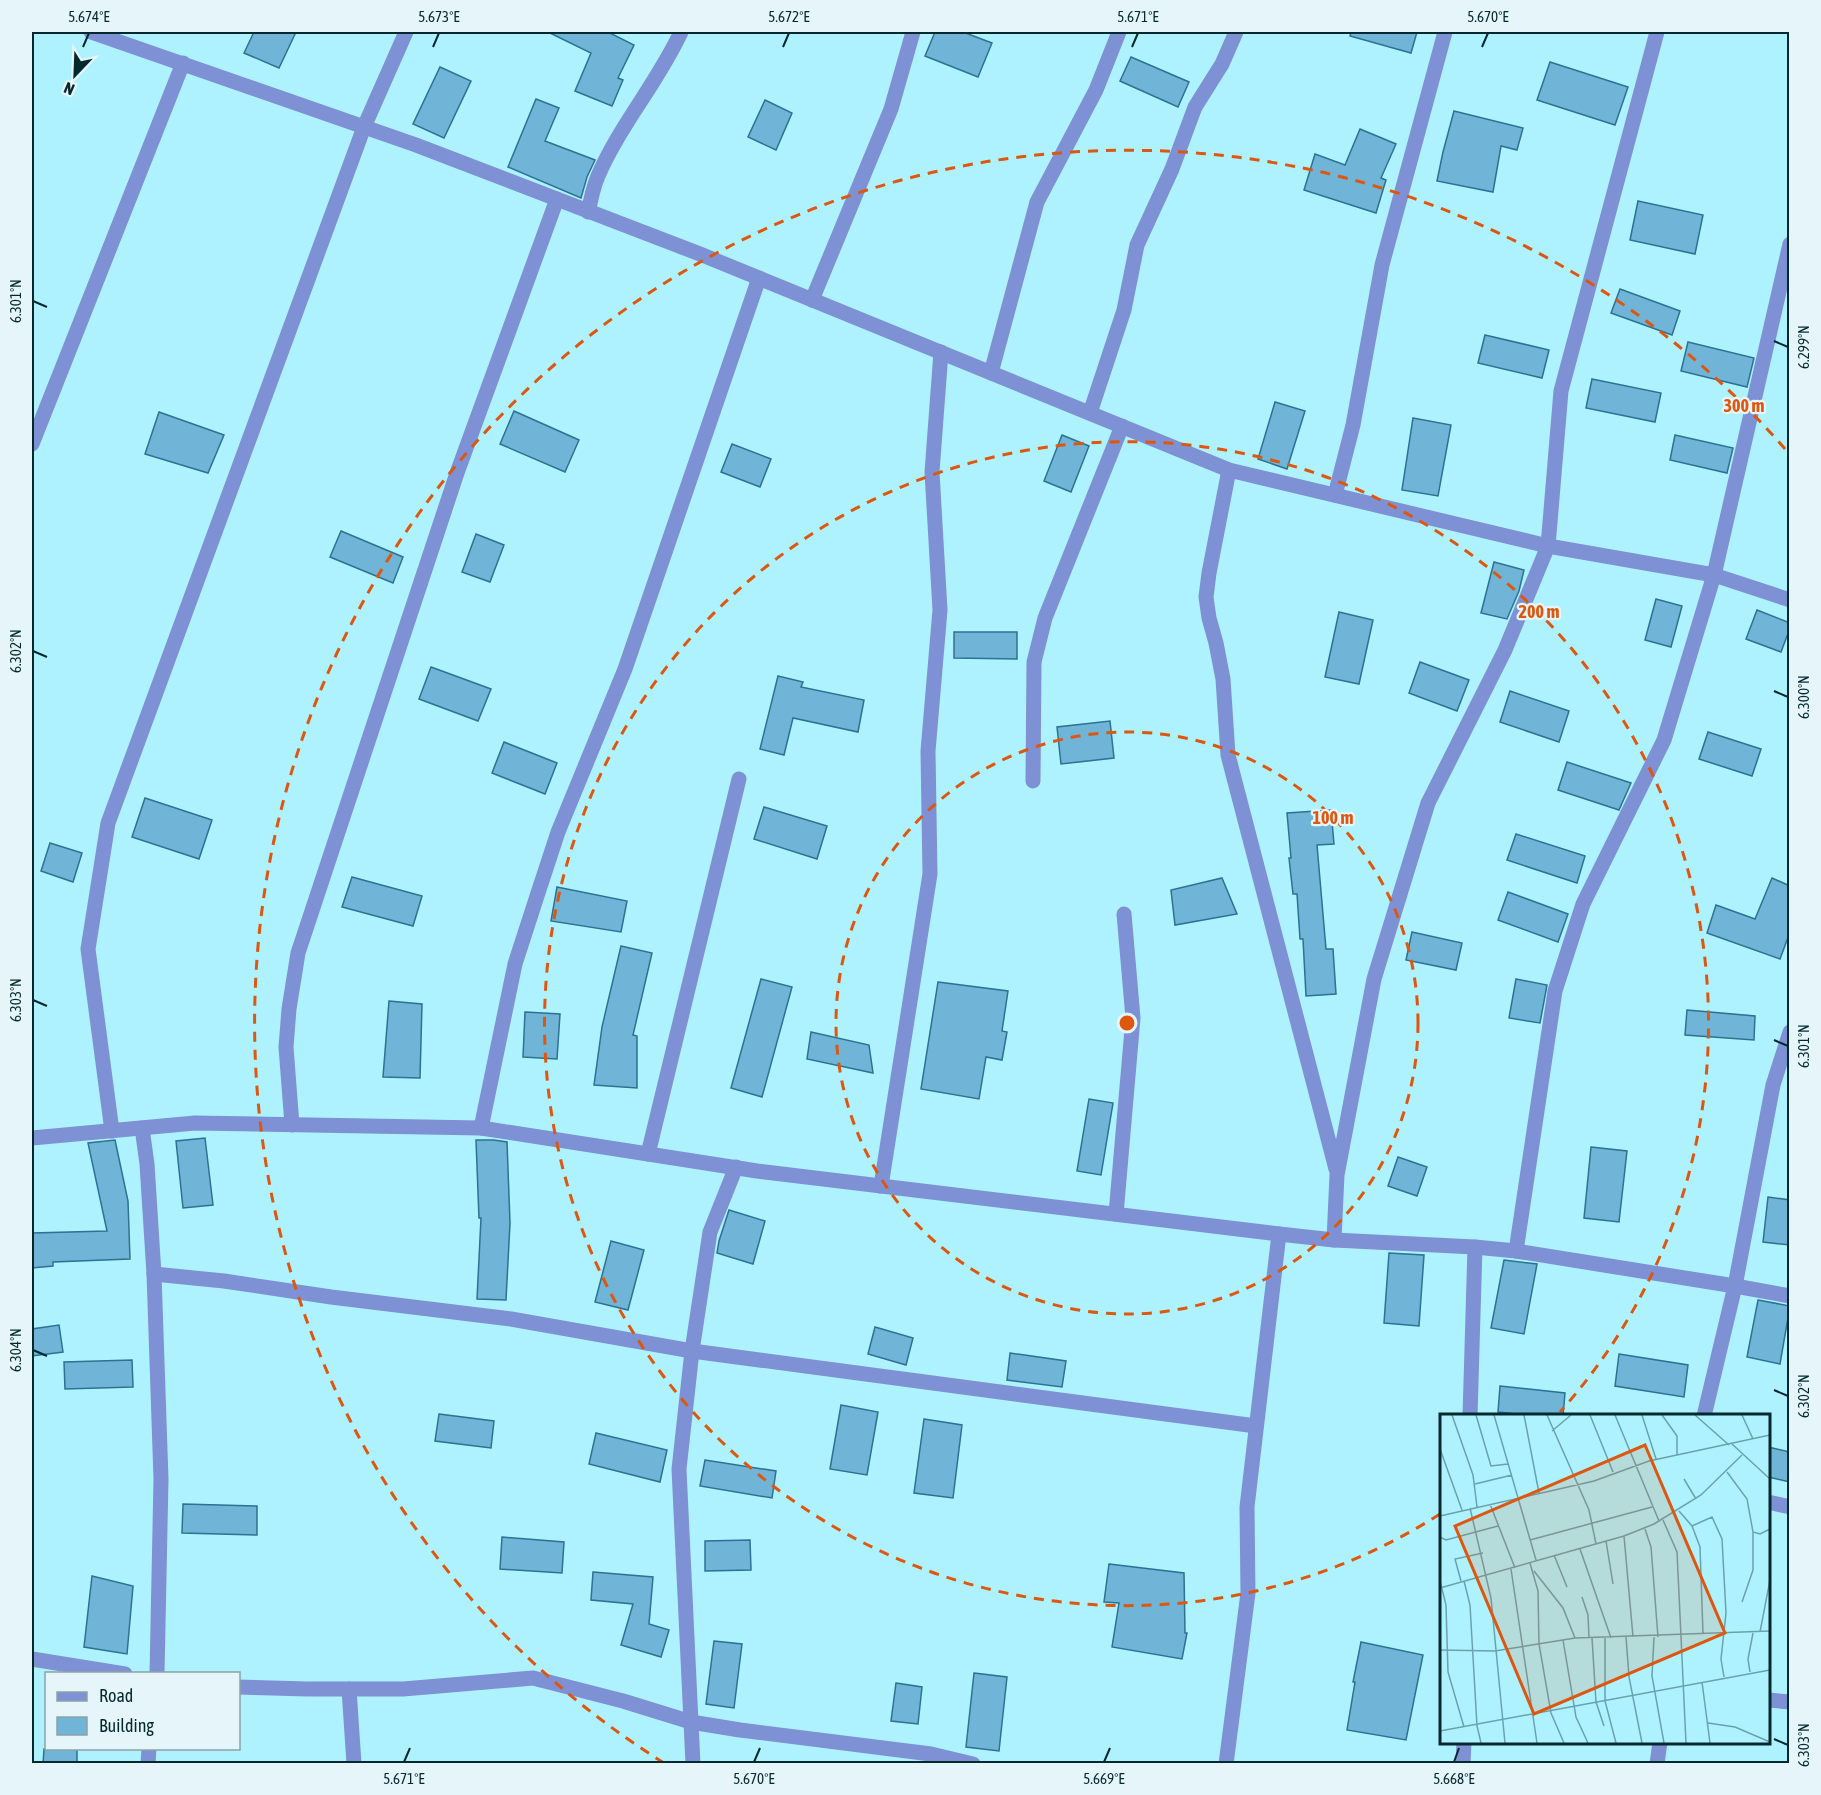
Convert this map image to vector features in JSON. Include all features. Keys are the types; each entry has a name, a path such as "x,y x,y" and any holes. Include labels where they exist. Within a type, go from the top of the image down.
{"street":[{"path":"91,32 364,127 557,199 759,278 1229,470 1548,546 1714,575 1790,600"},
{"path":"112,1131 88,949 108,823 364,127 406,32"},
{"path":"588,212 597,178 613,145 669,57 681,32"},
{"path":"812,300 891,108 913,32"},
{"path":"991,373 1037,202 1096,90 1119,32"},
{"path":"1090,413 1124,309 1137,245 1172,169 1195,107 1222,64 1236,32"},
{"path":"1335,495 1353,425 1382,265 1445,32"},
{"path":"1334,1240 1337,1175 1374,979 1428,803 1505,650 1548,546 1561,391 1657,32"},
{"path":"32,444 183,63"},
{"path":"292,1125 286,1047 289,1009 298,953 457,473 557,199"},
{"path":"1516,1251 1556,990 1583,904 1664,740 1714,575 1790,244"},
{"path":"481,1128 515,964 537,896 558,832 625,669 759,278"},
{"path":"881,1186 930,874 928,751 940,610 932,472 941,352"},
{"path":"1033,781 1034,662 1046,618 1122,426"},
{"path":"1229,470 1206,597 1223,679 1228,755 1337,1175"},
{"path":"648,1154 739,779"},
{"path":"1116,1214 1133,1018 1124,914"},
{"path":"1704,1414 1735,1286 1773,1085 1790,1032"},
{"path":"32,1138 195,1123 481,1128 736,1167 1279,1234 1334,1240 1516,1251 1790,1296"},
{"path":"142,1128 147,1164 154,1274 162,1479 157,1672"},
{"path":"693,1764 679,1469 692,1351 710,1232 736,1167"},
{"path":"1226,1764 1248,1593 1247,1507 1279,1234"},
{"path":"1470,1414 1475,1247"},
{"path":"154,1274 512,1319 692,1351 1256,1426"},
{"path":"1770,1503 1790,1507"},
{"path":"32,1659 112,1672"},
{"path":"240,1687 403,1689 533,1678 623,1701 691,1722 931,1754 973,1764"},
{"path":"349,1689 354,1764"},
{"path":"1770,1700 1790,1702"},
{"path":"1463,1764 1464,1744"},
{"path":"1657,1764 1660,1744"}],"building":[{"path":"254,32 296,32 279,68 244,53"},
{"path":"548,32 608,32 634,45 618,78 623,80 612,106 575,91 591,53"},
{"path":"935,32 963,32 992,43 978,77 925,56"},
{"path":"1351,32 1417,32 1411,53 1350,36"},
{"path":"1131,57 1189,82 1178,107 1120,81"},
{"path":"1550,62 1628,87 1615,125 1537,100"},
{"path":"440,67 471,81 444,138 413,124"},
{"path":"536,99 559,108 545,141 595,160 581,198 508,167"},
{"path":"765,100 792,113 776,150 748,137"},
{"path":"1454,111 1523,128 1517,150 1501,146 1493,192 1437,181"},
{"path":"1360,129 1396,144 1381,178 1386,180 1376,213 1304,190 1315,154 1345,165"},
{"path":"1638,201 1703,215 1695,254 1630,240"},
{"path":"1620,289 1680,311 1672,335 1611,313"},
{"path":"1485,335 1549,350 1542,378 1478,363"},
{"path":"1688,342 1754,358 1747,387 1681,371"},
{"path":"1592,379 1661,393 1655,422 1586,408"},
{"path":"1275,402 1305,411 1287,469 1258,459"},
{"path":"514,411 579,440 565,472 500,444"},
{"path":"159,412 224,435 208,473 145,454"},
{"path":"1413,418 1451,425 1438,496 1402,490"},
{"path":"1062,435 1089,446 1071,492 1044,481"},
{"path":"1675,435 1733,448 1727,473 1670,460"},
{"path":"732,444 771,459 760,487 721,472"},
{"path":"341,531 403,557 393,583 330,557"},
{"path":"476,534 504,545 490,582 462,572"},
{"path":"1494,562 1524,570 1519,591 1507,619 1481,613"},
{"path":"1656,599 1682,606 1671,647 1645,640"},
{"path":"1757,610 1790,623 1781,652 1746,639"},
{"path":"1339,612 1373,620 1359,684 1325,677"},
{"path":"954,632 1017,632 1017,659 954,658"},
{"path":"1420,662 1469,680 1457,711 1409,693"},
{"path":"431,667 491,689 478,721 419,699"},
{"path":"778,676 803,682 801,687 864,700 858,732 793,718 784,755 760,749"},
{"path":"1510,691 1569,711 1559,742 1500,722"},
{"path":"1110,721 1114,758 1061,764 1057,727"},
{"path":"1708,732 1761,749 1752,776 1699,759"},
{"path":"504,742 557,763 545,794 492,773"},
{"path":"1567,762 1631,783 1619,810 1558,790"},
{"path":"145,798 212,820 199,859 132,837"},
{"path":"764,807 827,826 817,859 754,839"},
{"path":"1331,810 1334,844 1317,845 1326,949 1333,949 1336,994 1306,996 1303,939 1300,939 1297,894 1293,894 1287,813"},
{"path":"1516,834 1585,856 1577,883 1507,860"},
{"path":"50,843 82,853 73,882 41,871"},
{"path":"352,877 422,896 413,926 342,907"},
{"path":"1222,878 1237,914 1175,925 1171,890"},
{"path":"1772,878 1790,886 1790,932 1780,959 1707,933 1716,905 1755,919"},
{"path":"557,887 627,901 621,932 551,921"},
{"path":"1508,892 1568,914 1558,942 1498,920"},
{"path":"1412,932 1462,943 1456,970 1406,960"},
{"path":"621,946 652,953 633,1035 637,1036 637,1088 594,1085 602,1027"},
{"path":"761,979 792,987 762,1097 731,1088"},
{"path":"1516,979 1547,985 1540,1023 1509,1018"},
{"path":"938,982 1008,991 1002,1031 1007,1032 1002,1060 986,1057 979,1099 921,1089"},
{"path":"389,1001 422,1004 420,1078 383,1077"},
{"path":"1687,1010 1755,1016 1754,1040 1685,1035"},
{"path":"525,1012 560,1014 557,1059 523,1057"},
{"path":"811,1032 869,1045 873,1073 807,1059"},
{"path":"1089,1099 1113,1103 1101,1175 1077,1171"},
{"path":"205,1138 213,1205 183,1208 176,1141"},
{"path":"115,1140 128,1201 130,1259 53,1262 53,1266 32,1268 32,1233 107,1231 88,1143"},
{"path":"476,1140 507,1142 510,1223 506,1300 477,1299 481,1218 479,1218"},
{"path":"1591,1147 1627,1151 1619,1222 1584,1218"},
{"path":"1398,1157 1427,1167 1417,1196 1388,1186"},
{"path":"1768,1197 1790,1200 1790,1245 1763,1242"},
{"path":"729,1210 765,1221 753,1264 717,1253"},
{"path":"611,1241 644,1250 628,1310 595,1302"},
{"path":"1389,1253 1424,1255 1419,1326 1384,1323"},
{"path":"1504,1260 1537,1264 1524,1334 1491,1328"},
{"path":"1758,1300 1790,1306 1780,1364 1747,1357"},
{"path":"59,1325 63,1352 32,1356 32,1329"},
{"path":"875,1327 913,1338 906,1365 868,1354"},
{"path":"1010,1353 1066,1361 1062,1387 1007,1380"},
{"path":"1619,1354 1688,1365 1684,1397 1615,1386"},
{"path":"132,1360 133,1387 65,1389 64,1362"},
{"path":"1500,1386 1565,1393 1563,1414 1498,1412"},
{"path":"841,1405 878,1412 867,1475 830,1469"},
{"path":"439,1414 494,1421 491,1448 435,1441"},
{"path":"924,1419 962,1425 953,1498 914,1493"},
{"path":"596,1433 667,1450 660,1482 589,1464"},
{"path":"1770,1447 1790,1452 1790,1482 1770,1477"},
{"path":"705,1460 776,1471 772,1498 700,1486"},
{"path":"183,1504 257,1506 257,1535 182,1533"},
{"path":"502,1537 564,1542 562,1573 500,1569"},
{"path":"750,1540 751,1570 705,1571 705,1541"},
{"path":"1109,1564 1184,1573 1185,1633 1187,1633 1182,1659 1112,1647 1119,1603 1104,1602"},
{"path":"593,1572 653,1577 649,1624 669,1630 661,1657 621,1645 633,1604 591,1600"},
{"path":"92,1576 133,1586 127,1654 84,1647"},
{"path":"714,1641 742,1644 734,1708 706,1704"},
{"path":"1361,1642 1423,1655 1406,1740 1347,1730"},
{"path":"974,1673 1007,1677 999,1751 966,1747"},
{"path":"896,1683 922,1687 918,1724 891,1721"},
{"path":"44,1749 77,1750 77,1764 43,1764"}]}
